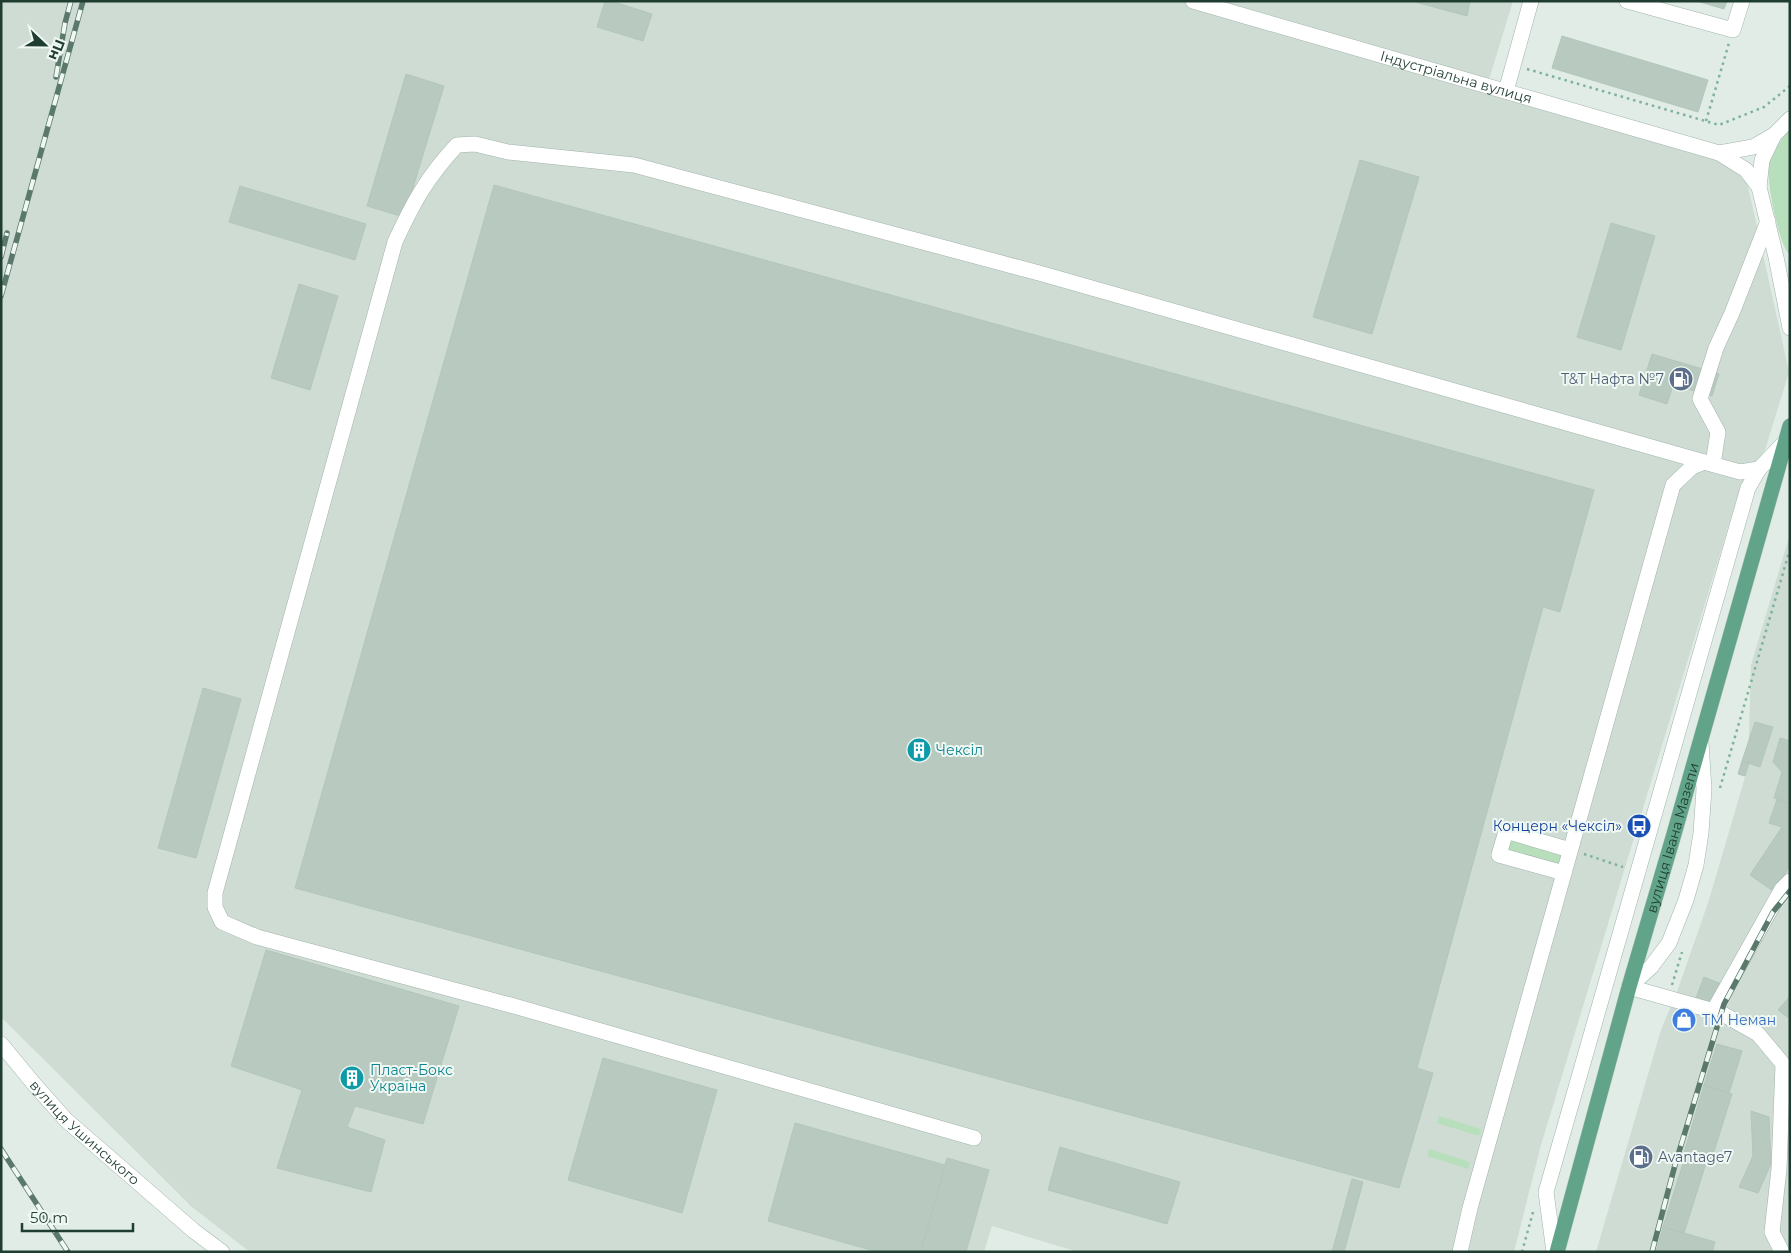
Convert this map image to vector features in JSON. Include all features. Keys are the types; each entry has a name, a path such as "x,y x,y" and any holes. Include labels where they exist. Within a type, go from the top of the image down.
{"main road":[{"name":"вулиця Івана Мазепи","path":"1556,1252 1629,986 1790,426"}],"street":[{"name":"Індустріальна вулиця","path":"1193,1 1719,153 1746,170 1759,187"},
{"path":"1506,91 1531,1"},
{"path":"1627,1 1733,30 1742,1"},
{"path":"1790,119 1774,135 1762,160 1759,187 1776,257 1790,328"},
{"name":"Індустріальна вулиця","path":"1719,153 1754,147 1774,135"},
{"path":"974,1138 514,1006 257,937 222,922 215,907 215,893 396,242 415,200 438,165 457,145 475,144 508,152 634,165 1039,273 1740,472 1759,469"},
{"path":"1708,463 1718,432 1700,399 1716,348 1768,222"},
{"path":"1776,257 1790,266"},
{"path":"1556,1252 1546,1192 1748,488 1759,469 1785,442"},
{"path":"1460,1252 1470,1208 1673,485 1692,467 1708,463"},
{"path":"1740,472 1748,488"},
{"path":"1629,986 1651,967 1669,943 1696,865 1701,833 1704,789 1700,739"},
{"path":"1564,873 1499,855 1506,831 1570,850"},
{"path":"1714,1010 1782,889 1790,881"},
{"path":"1629,986 1714,1010 1758,1034 1783,1064 1779,1169 1772,1232 1782,1252"},
{"name":"вулиця Ушинського","path":"1,1044 66,1120 194,1231 222,1252"}],"path":[{"path":"1706,121 1733,30"},
{"path":"1513,65 1719,125 1764,108 1790,86"},
{"path":"1718,792 1790,549"},
{"path":"1596,858 1623,867"},
{"path":"1668,997 1682,952"},
{"path":"1522,1252 1535,1204"}],"shaded area":[{"path":"1,1 1513,1 1487,86 1719,153 1746,177 1789,372 1765,450 1740,488 1541,1145 1514,1252 1078,1252 992,1226 984,1252 250,1252 192,1207 1,1017"},
{"path":"1790,534 1790,1252 1596,1252 1661,1030 1678,989 1709,900 1748,767 1751,665"}],"green space":[{"path":"1790,129 1790,255 1777,226 1768,170 1772,153"},
{"path":"1510,840 1562,855 1559,865 1507,850"},
{"path":"1439,1116 1481,1129 1479,1136 1437,1123"},
{"path":"1429,1149 1470,1162 1468,1169 1427,1156"}],"building":[{"path":"605,1 611,1 652,14 643,41 597,27"},
{"path":"1412,1 1470,1 1467,16"},
{"path":"1697,1 1727,1 1724,9"},
{"path":"1562,36 1708,80 1698,112 1552,68"},
{"path":"406,74 444,86 404,217 367,206"},
{"path":"1360,160 1419,177 1372,334 1313,317"},
{"name":"Чексіл","path":"494,185 1594,490 1560,612 1543,607 1417,1068 1433,1073 1399,1188 295,888"},
{"path":"240,186 366,224 355,260 229,222"},
{"path":"1611,223 1655,236 1621,350 1577,337"},
{"path":"299,284 338,296 310,390 271,378"},
{"name":"Т&Т Нафта №7","path":"1652,354 1719,374 1712,396 1673,385 1667,404 1639,395"},
{"path":"203,688 241,699 196,858 158,848"},
{"path":"1755,722 1773,727 1760,767 1742,761"},
{"path":"1780,738 1790,741 1790,804 1774,798 1782,772 1773,762"},
{"path":"1742,761 1749,763 1745,776 1738,774"},
{"path":"1777,799 1790,804 1790,866 1773,891 1750,875 1782,827 1769,823"},
{"name":"Пласт-Бокс Україна","path":"266,950 459,1006 423,1124 355,1106 347,1127 385,1140 371,1192 277,1168 302,1090 231,1066"},
{"path":"1704,977 1724,985 1716,1005 1696,998"},
{"path":"1790,996 1790,1019 1778,1010"},
{"path":"1717,1044 1742,1051 1729,1093 1704,1085"},
{"path":"603,1058 717,1090 682,1213 568,1180"},
{"path":"1704,1085 1732,1094 1711,1161 1684,1153"},
{"path":"1751,1111 1769,1117 1771,1164 1758,1193 1739,1187 1753,1156"},
{"path":"795,1123 945,1165 921,1252 878,1252 768,1221"},
{"path":"1060,1147 1180,1182 1167,1224 1048,1190"},
{"path":"1686,1154 1707,1160 1684,1233 1663,1227"},
{"path":"947,1158 989,1170 966,1252 921,1252"},
{"path":"1352,1179 1363,1182 1344,1252 1332,1252"},
{"path":"1663,1227 1715,1242 1712,1252 1656,1252"}],"railway":[{"path":"56,77 65,23 71,1"},
{"path":"1,296 83,1"},
{"path":"1,257 7,233"},
{"path":"1652,1252 1675,1165 1724,1004 1773,912 1790,891"},
{"path":"1,1149 68,1252"}],"place":[{"name":"Т&Т Нафта №7","path":"1681,379"},
{"name":"Чексіл","path":"919,750"},
{"name":"Концерн «Чексіл»","path":"1639,826"},
{"name":"ТМ Неман","path":"1684,1020"},
{"name":"Пласт-Бокс Україна","path":"352,1078"},
{"name":"Avantage7","path":"1641,1157"}]}
